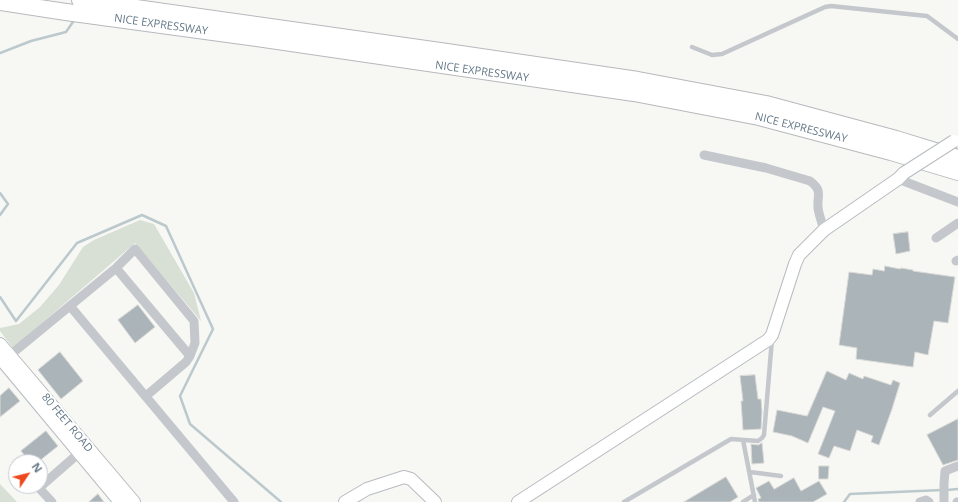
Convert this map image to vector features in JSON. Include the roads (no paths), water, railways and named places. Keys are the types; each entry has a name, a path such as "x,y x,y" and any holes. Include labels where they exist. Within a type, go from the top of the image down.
{"highway":[{"name":"NICE EXPRESSWAY","path":"80,0 98,10 257,38 642,95 759,117 891,152 958,172"},
{"name":"NICE EXPRESSWAY","path":"0,2 66,12 98,10 433,50 638,80 766,104 896,139 958,158"}],"street":[{"path":"518,502 765,342 772,335 799,255 824,230 901,176 956,140"},
{"path":"704,155 766,168 810,181 819,191 818,207 824,230"},
{"path":"901,176 958,202"},
{"path":"936,238 958,224"},
{"path":"5,357 70,306 116,268 135,250 194,321 195,343 190,356 146,396"},
{"path":"116,268 190,356"},
{"path":"70,306 234,502"},
{"name":"80 FEET ROAD","path":"0,344 5,357 79,453 120,502"},
{"name":"80 FEET ROAD","path":"5,357 134,502"},
{"path":"52,502 39,488 79,453"},
{"path":"944,498 946,471 958,466"},
{"path":"345,502 367,489 404,477 411,479 435,502"},
{"path":"920,502 924,500 929,502"}],"lane":[{"path":"828,0 831,6"},
{"path":"692,47 712,56 722,54 825,7 831,6 927,16 958,39"},
{"path":"624,502 731,439 758,441 762,438 764,435 772,335"},
{"path":"930,415 958,391"},
{"path":"743,440 755,502"},
{"path":"750,472 782,476"},
{"path":"743,502 754,495"}],"waterway":[{"path":"0,53 31,41 66,32 75,19"},
{"path":"0,193 8,204 0,215"},
{"path":"0,297 16,321 77,243 142,215 166,226 213,329 180,396 190,424 281,502"},
{"path":"947,490 958,489"},
{"path":"844,502 850,494 942,490"}]}
